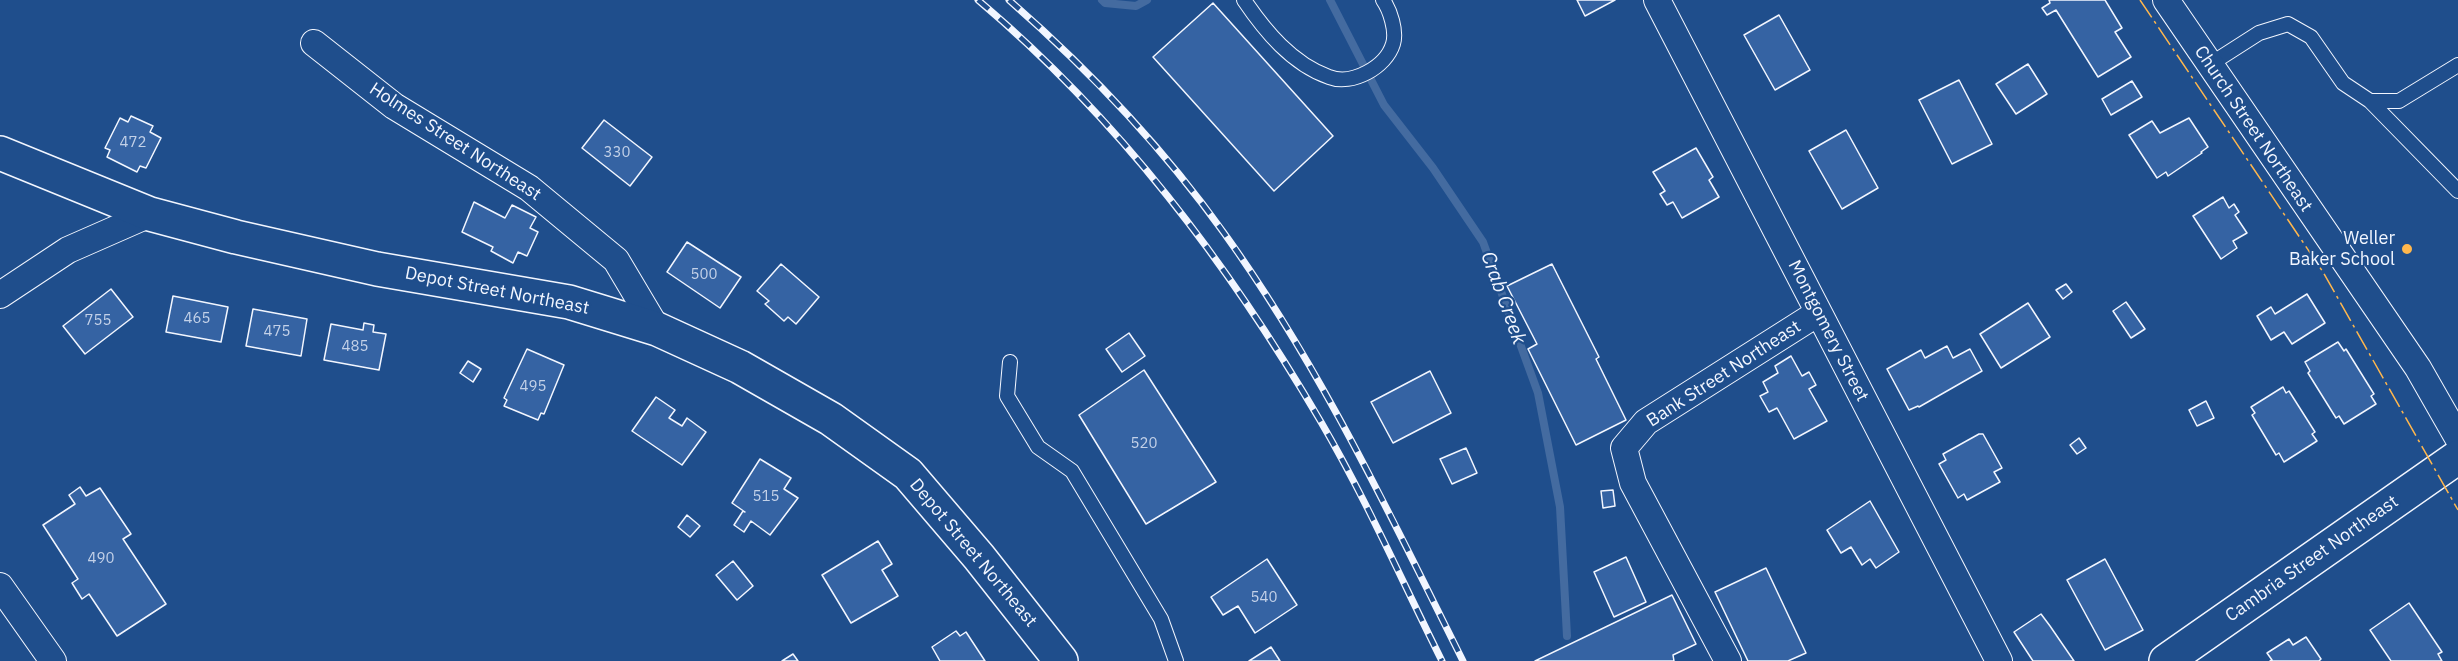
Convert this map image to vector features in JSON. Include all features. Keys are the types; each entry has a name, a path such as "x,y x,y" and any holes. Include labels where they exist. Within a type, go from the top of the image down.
{"street":[{"name":"Montgomery Street","path":"1657,0 1999,661"},
{"name":"Church Street Northeast","path":"2166,0 2418,368 2458,438"},
{"name":"Holmes Street Northeast","path":"314,43 394,106 529,188 599,245 616,260 657,329"},
{"name":"Depot Street Northeast","path":"0,153 150,214 236,237 376,269 569,302 657,329 740,367 821,414 908,474 979,557 1061,661"},
{"path":"0,295 68,250 150,214"},
{"name":"Bank Street Northeast","path":"1728,661 1633,483 1624,448 1646,422 1818,313"},
{"name":"Cambria Street Northeast","path":"2166,661 2458,457"},
{"path":"0,586 53,661"}],"lane":[{"path":"1244,0 1287,52 1331,78 1351,79 1380,64 1394,43 1391,12 1383,0"},
{"path":"2209,65 2259,33 2288,24 2311,37 2343,83 2370,100 2458,191"},
{"path":"2370,100 2399,101 2458,65"},
{"path":"1010,362 1007,396 1038,447 1072,471 1161,619 1176,661"}],"building":[{"path":"1577,0 1615,0 1585,16"},
{"path":"2049,0 2105,0 2122,28 2115,32 2131,57 2098,77 2056,10 2047,15 2042,8 2050,3"},
{"path":"1213,3 1333,136 1274,191 1153,57"},
{"path":"1779,15 1810,70 1775,90 1744,35"},
{"path":"2028,64 2047,94 2016,114 1996,84"},
{"path":"1959,80 1992,144 1952,164 1919,100"},
{"path":"2132,81 2142,97 2111,115 2102,99"},
{"path":"131,116 153,126 150,132 161,138 146,168 140,166 137,172 107,157 110,150 105,148 120,118 128,122"},
{"path":"2189,118 2208,147 2168,176 2166,172 2157,178 2129,135 2152,121 2160,133"},
{"path":"604,120 652,157 630,186 582,148"},
{"path":"1846,130 1878,188 1842,209 1809,151"},
{"path":"1696,148 1713,177 1709,180 1719,197 1682,218 1673,202 1667,205 1660,194 1665,191 1653,172"},
{"path":"2223,197 2229,208 2234,204 2239,212 2235,215 2247,233 2233,241 2237,248 2221,259 2193,216"},
{"path":"474,202 505,218 512,205 536,217 530,228 538,232 527,256 518,252 513,263 491,251 493,247 462,232"},
{"path":"687,242 741,277 720,308 667,272"},
{"path":"781,264 819,297 796,324 788,317 784,321 765,304 769,301 757,291"},
{"path":"1552,264 1599,357 1596,359 1626,420 1576,445 1528,349 1537,344 1507,286"},
{"path":"2066,284 2072,292 2063,299 2056,290"},
{"path":"111,289 133,317 85,354 63,326"},
{"path":"2307,294 2325,323 2292,344 2284,332 2271,340 2257,316 2271,307 2275,314"},
{"path":"173,296 228,307 221,342 166,332"},
{"path":"2126,302 2145,329 2131,338 2113,311"},
{"path":"2028,303 2050,337 2001,368 1980,334"},
{"path":"253,309 307,319 301,356 246,346"},
{"path":"364,323 374,325 373,332 386,334 379,370 324,360 331,324 363,330"},
{"path":"1129,333 1145,356 1122,372 1106,349"},
{"path":"2338,342 2344,351 2346,349 2374,394 2371,396 2376,404 2344,424 2339,416 2336,418 2308,373 2310,371 2305,362"},
{"path":"1947,346 1953,358 1970,349 1982,371 1919,407 1909,410 1887,369 1921,350 1925,358"},
{"path":"527,349 564,365 544,414 541,413 538,420 504,406 507,400 504,398"},
{"path":"1791,356 1802,376 1809,372 1816,385 1809,389 1827,421 1794,439 1777,408 1769,412 1760,396 1768,392 1763,382 1778,373 1775,366"},
{"path":"468,361 481,369 473,382 460,373"},
{"path":"1144,370 1216,482 1146,524 1079,415"},
{"path":"1430,371 1451,413 1393,443 1371,402"},
{"path":"2283,387 2286,393 2289,391 2315,432 2312,434 2317,441 2284,462 2279,453 2276,455 2252,415 2255,413 2251,407"},
{"path":"656,397 675,410 669,418 682,426 687,418 706,432 682,465 632,431"},
{"path":"2206,401 2214,418 2197,426 2189,410"},
{"path":"1983,434 2002,468 1994,472 2000,482 1967,500 1964,494 1958,498 1939,464 1946,460 1943,454"},
{"path":"2079,438 2086,448 2077,454 2070,445"},
{"path":"1466,448 1477,473 1452,484 1440,459"},
{"path":"760,459 791,478 784,489 798,498 770,535 751,521 744,532 734,525 743,511 745,512 732,503"},
{"path":"80,487 86,496 100,488 131,534 123,539 166,604 117,636 89,594 82,599 72,583 78,579 43,525 75,504 69,495"},
{"path":"1613,490 1615,506 1603,508 1601,491"},
{"path":"1870,501 1899,552 1876,568 1870,559 1862,565 1851,547 1841,553 1827,530"},
{"path":"687,515 700,526 690,537 678,527"},
{"path":"878,541 892,564 882,570 898,596 851,623 822,575"},
{"path":"1626,557 1646,602 1614,617 1594,572"},
{"path":"1267,559 1297,605 1255,633 1238,606 1223,615 1211,597"},
{"path":"2105,559 2143,630 2105,650 2067,580"},
{"path":"733,561 753,586 737,600 716,575"},
{"path":"1766,568 1806,653 1788,661 1748,661 1715,592"},
{"path":"1672,595 1696,644 1673,655 1674,661 1535,661"},
{"path":"2409,603 2442,652 2438,654 2442,661 2391,661 2370,630"},
{"path":"2041,614 2074,661 2033,661 2014,632"},
{"path":"956,631 960,636 966,632 985,661 940,661 932,647"},
{"path":"2306,637 2321,659 2319,661 2270,661 2272,660 2267,653 2289,639 2293,645"},
{"path":"1271,647 1280,661 1249,661"},
{"path":"793,654 798,661 782,661"}],"waterway":[{"name":"Crab Creek","path":"1102,0 1105,3 1136,6 1147,0"},
{"name":"Crab Creek","path":"1330,0 1384,105 1433,168 1483,242 1538,393 1560,507 1567,636"}],"railway":[{"path":"978,0 1078,94 1168,196 1209,250 1248,306 1321,422 1369,510 1442,661"},
{"path":"1009,0 1067,53 1123,110 1176,171 1224,233 1292,335 1323,388 1463,661"}],"power":[{"path":"2140,0 2323,272 2458,510"}],"place":[{"name":"Weller Baker School","path":"2407,249"}]}
